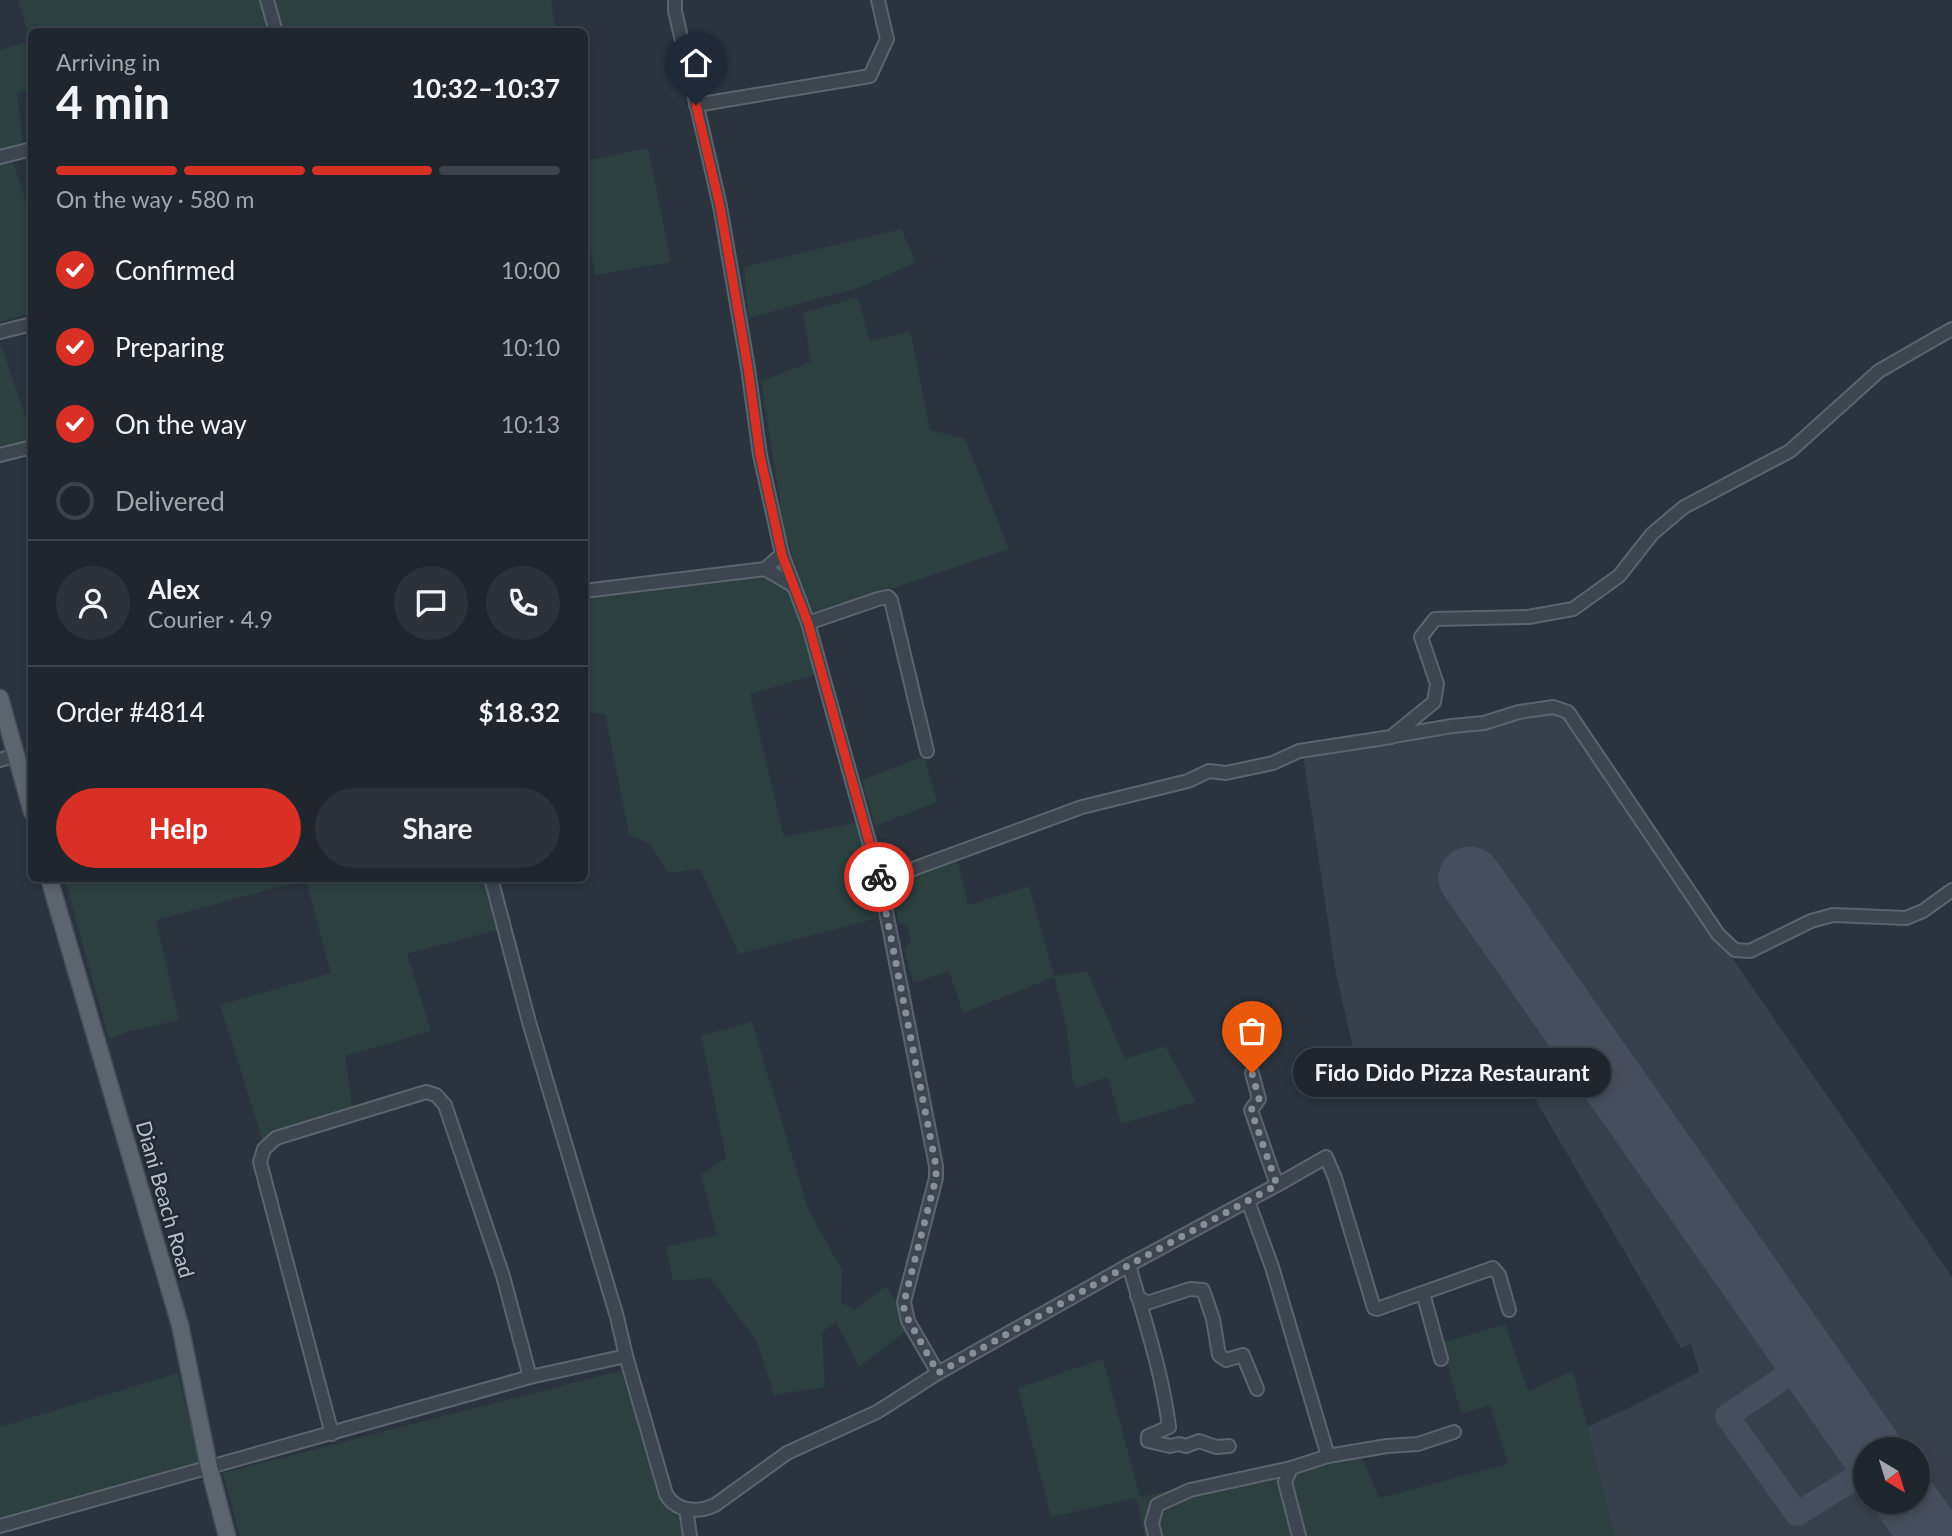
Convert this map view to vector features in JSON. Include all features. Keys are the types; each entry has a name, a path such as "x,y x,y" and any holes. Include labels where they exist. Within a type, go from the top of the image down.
{"main road":[{"path":"0,698 23,765 28,791"},
{"name":"Diani Beach Road","path":"50,882 180,1325 209,1467 227,1536"}],"street":[{"path":"267,0 275,28"},
{"path":"674,0 720,206 760,455 782,555 808,623 880,881 936,1166 936,1178 904,1302 904,1312 938,1373"},
{"path":"696,105 870,76 887,39 878,0"},
{"path":"0,158 28,150"},
{"path":"0,332 28,325"},
{"path":"1391,737 1434,702 1437,684 1421,636 1435,619 1528,617 1573,609 1619,576 1652,534 1684,507 1790,451 1878,371 1952,329"},
{"path":"0,455 28,448"},
{"path":"588,591 765,569 782,555"},
{"path":"765,569 794,586"},
{"path":"808,623 878,599 888,597 891,600 927,751"},
{"path":"880,881 1082,807 1188,781 1209,771 1226,773 1273,763 1299,751 1484,723 1518,712 1553,707 1568,712 1718,934 1735,950 1750,951 1811,921 1833,915 1906,918 1923,911 1952,890"},
{"path":"0,760 23,765"},
{"path":"492,882 529,1022 617,1317 626,1356 667,1494 674,1504 686,1509 705,1510 715,1505 787,1453 867,1418 938,1373 1326,1157 1335,1178 1372,1306 1377,1309 1493,1268 1499,1275 1509,1310"},
{"path":"1252,1073 1259,1099 1251,1110 1277,1185"},
{"path":"332,1434 260,1162 264,1149 276,1138 426,1092 436,1095 445,1105 503,1276 530,1377"},
{"path":"1248,1201 1272,1267 1328,1456"},
{"path":"1129,1265 1162,1381 1169,1427 1148,1436 1148,1441 1170,1446 1186,1446 1199,1441 1216,1447 1229,1446"},
{"path":"1137,1296 1147,1303 1190,1289 1203,1290 1213,1318 1219,1355 1227,1360 1243,1355 1257,1389"},
{"path":"1423,1293 1441,1359"},
{"path":"0,1526 530,1377 626,1356"},
{"path":"1155,1536 1152,1523 1157,1505 1190,1490 1292,1468 1328,1456 1387,1446 1418,1444 1454,1432"},
{"path":"1292,1468 1285,1482 1299,1536"},
{"path":"686,1509 690,1536"}],"shaded area":[{"path":"1562,711 1952,1277 1952,1536 1615,1536 1586,1427 1699,1372 1691,1344 1681,1348 1511,1058 1448,1089 1427,1054 1357,1065 1336,974 1303,755"}],"green space":[{"path":"18,0 551,0 556,28 274,28 273,25 263,28 28,28 28,34"},
{"path":"28,42 28,90 17,93 23,145 12,158 28,208 28,314 0,322 0,50"},
{"path":"648,148 671,262 595,275 588,235 588,160"},
{"path":"901,229 916,262 861,287 748,318 744,267"},
{"path":"858,297 870,341 910,331 930,430 965,439 1009,549 813,615 785,534 761,381 811,362 803,313"},
{"path":"0,342 28,424 28,441 0,450"},
{"path":"760,575 789,589 815,675 750,694 784,837 857,822 879,918 739,954 700,869 668,873 650,844 629,834 605,714 588,712 588,598"},
{"path":"924,756 937,802 875,826 862,780"},
{"path":"957,858 968,905 1029,886 1054,976 1087,971 1125,1059 1165,1046 1196,1102 1121,1124 1108,1077 1076,1088 1072,1076 1067,1030 1054,977 963,1013 949,971 913,983 904,948 911,943 908,927 899,922 890,887"},
{"path":"66,882 298,882 156,920 179,1020 109,1039"},
{"path":"307,882 501,882 512,926 407,954 431,1031 345,1056 353,1114 263,1142 220,1005 331,973"},
{"path":"752,1022 808,1209 842,1270 841,1302 854,1310 886,1286 913,1326 859,1367 836,1322 822,1332 825,1387 774,1395 757,1342 710,1278 673,1281 666,1247 717,1235 701,1175 726,1158 701,1035"},
{"path":"1505,1324 1528,1391 1573,1371 1615,1536 1145,1536 1136,1498 1051,1517 1018,1388 1103,1359 1140,1497 1273,1467 1282,1475 1361,1456 1379,1498 1508,1464 1490,1405 1461,1414 1442,1343"},
{"path":"623,1370 661,1498 680,1517 683,1536 240,1536 223,1473"},
{"path":"178,1373 200,1463 2,1522 0,1427"}],"taxiway":[{"path":"1807,1362 1727,1416 1797,1514 1853,1479"}],"runway":[{"path":"1470,878 1862,1437"},
{"path":"1916,1514 1932,1536"}],"way so far":[{"path":"879,877 936,1166 936,1178 904,1302 904,1312 938,1373 1277,1185 1251,1110 1259,1099 1252,1073"}],"place":[{"name":"Fido Dido Pizza Restaurant","path":"1252,1073"}],"route":[{"path":"696,105 720,206 760,455 782,555 808,623 879,877"}]}
